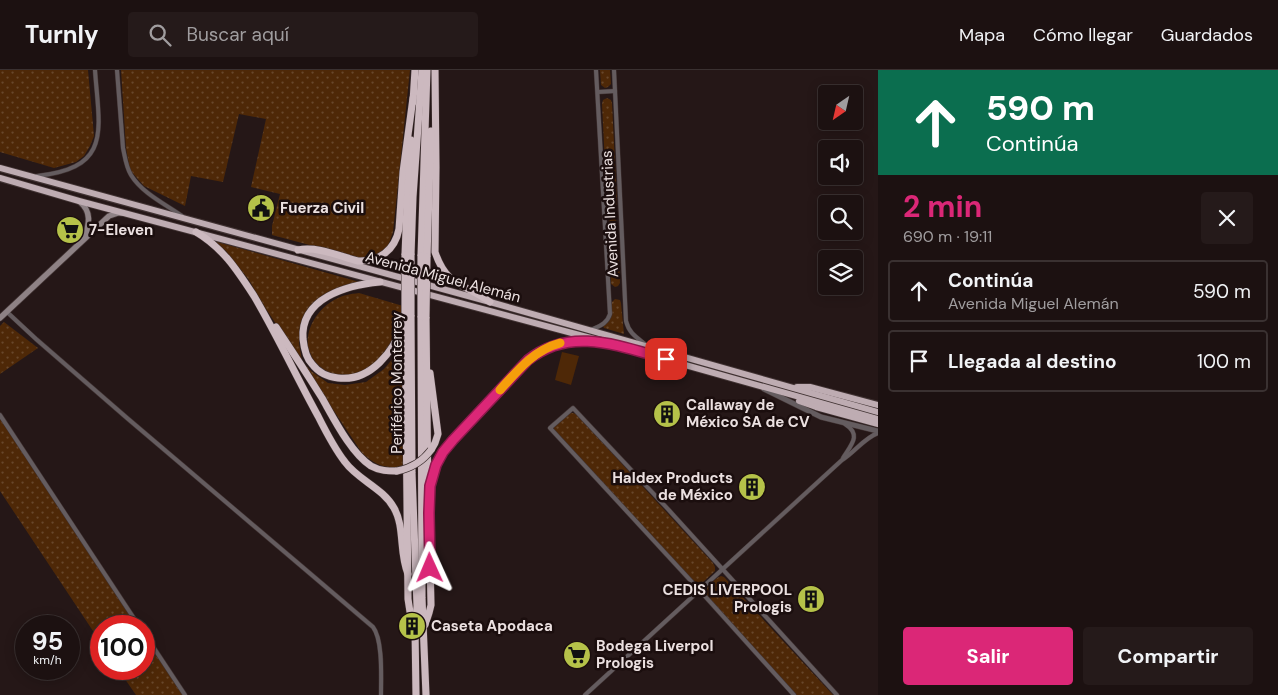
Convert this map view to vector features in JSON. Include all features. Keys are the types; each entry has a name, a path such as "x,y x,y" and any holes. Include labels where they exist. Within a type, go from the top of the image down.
{"highway":[{"path":"408,255 406,212 415,70"},
{"name":"Periférico Monterrey","path":"416,695 415,628 417,606 407,316 408,255 422,70"},
{"name":"Periférico Monterrey","path":"426,695 423,627 423,316 428,70"},
{"path":"434,70 435,252 440,265 452,280 490,302"},
{"path":"424,256 434,83"},
{"path":"298,250 315,250 364,261 383,255 392,247 399,229 403,172 413,98"},
{"name":"Avenida Miguel Alemán","path":"0,168 490,302 793,388 878,419"},
{"name":"Avenida Miguel Alemán","path":"0,178 780,392 878,412"},
{"path":"196,232 227,257 245,282 267,318 336,450 351,469 389,500 398,516 403,556 408,574"},
{"path":"380,282 345,288 327,297 312,311 304,324 303,331 305,351 311,364 322,373 334,378 358,376 373,368 386,355 397,339 407,316"},
{"path":"407,316 408,574 409,606 415,628"},
{"path":"267,318 286,343 356,452 366,462 378,469 397,471 417,464 431,450 438,439 423,316"},
{"path":"429,513 432,478 443,452 528,360 555,344 578,341 610,344"},
{"path":"423,627 431,605 426,351"},
{"path":"793,388 810,387 878,406"},
{"path":"780,392 816,407 878,424"}],"main road":[{"path":"79,201 86,208 89,217 89,224 84,239"},
{"path":"0,318 109,216 126,213"}],"street":[{"path":"34,177 76,167 93,150 98,132 95,70"},
{"path":"117,70 123,148 130,173 143,189 186,218"},
{"name":"Avenida Industrias","path":"589,331 604,324 610,314 596,70"},
{"name":"Avenida Industrias","path":"614,70 626,322 632,334 648,348"},
{"path":"598,92 615,91"},
{"path":"7,312 115,407 373,627 379,642 381,695"},
{"path":"758,385 810,413 878,432"},
{"path":"794,695 550,428 572,408 837,695"},
{"path":"0,415 132,615"},
{"path":"841,422 851,428 854,436 853,443 842,460"},
{"path":"585,695 842,460 878,432"},
{"path":"155,650 184,695"}],"shaded area":[{"path":"0,70 88,70 94,136 84,156 76,162 54,168 0,152"},
{"path":"121,70 410,70 393,232 388,246 379,254 362,259 272,235 272,226 280,194 251,187 266,119 239,114 223,182 191,176 185,206 144,186 130,170 126,148"},
{"path":"600,70 610,70 611,84 608,87 605,88 601,85"},
{"path":"607,98 612,103 617,204 613,208 607,205 602,104 603,100"},
{"path":"613,218 617,223 620,283 615,287 611,284 608,224"},
{"path":"214,241 363,283 342,287 325,294 310,310 301,322 299,343 302,361 311,371 328,383 345,385 366,382 384,369 395,356 404,336 404,466 381,466 362,453 266,309 249,280 226,251"},
{"path":"359,293 403,306 401,320 390,344 375,364 354,376 331,374 315,362 309,350 308,335 310,327 318,313 330,303 347,295"},
{"path":"615,299 620,300 621,303 624,334 604,328 603,326 610,319 612,302"},
{"path":"4,322 38,348 0,374 0,326"},
{"path":"562,352 579,356 571,385 555,380"},
{"path":"569,413 576,414 713,563 715,571 700,585 696,584 554,430 554,426"},
{"path":"0,418 131,615 90,615 90,626 0,491"},
{"path":"721,576 833,695 796,695 702,591"},
{"path":"155,653 183,695 136,695 126,680 155,680"}],"slow traffic":[{"path":"500,390 528,360 542,350 560,343"}],"place":[{"name":"Fuerza Civil","path":"261,208"},
{"name":"7-Eleven","path":"70,230"},
{"name":"Callaway de México SA de CV","path":"667,414"},
{"name":"Haldex Products de México","path":"752,487"},
{"name":"CEDIS LIVERPOOL Prologis","path":"811,599"},
{"name":"Caseta Apodaca","path":"412,626"},
{"name":"Bodega Liverpol Prologis","path":"577,655"}],"route":[{"path":"430,568 430,486 436,465 443,452 453,440 528,360 555,344 578,341 610,344 666,359"}]}
